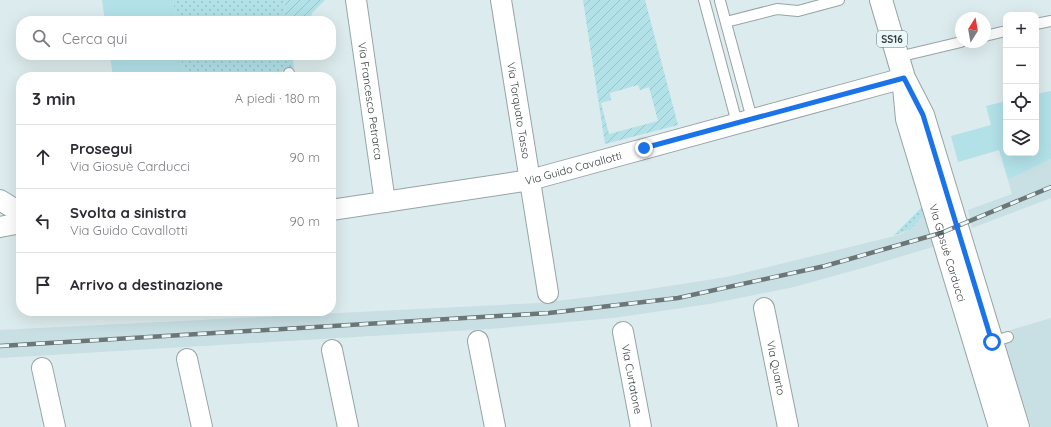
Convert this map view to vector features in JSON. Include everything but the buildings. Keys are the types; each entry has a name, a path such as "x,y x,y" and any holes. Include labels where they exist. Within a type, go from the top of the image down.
{"main road":[{"name":"Via Giosuè Carducci","path":"881,0 904,78 923,115 1000,339 1018,427"},
{"name":"Via Giosuè Carducci","path":"904,78 907,119 1000,427"}],"street":[{"name":"Via Francesco Petrarca","path":"356,0 385,202"},
{"name":"Via Torquato Tasso","path":"501,0 548,293"},
{"name":"Via Guido Cavallotti","path":"336,209 530,180 904,78"},
{"path":"0,200 16,210"},
{"path":"0,227 16,224"},
{"name":"Via Quarto","path":"764,308 788,427"},
{"name":"Via Curtatone","path":"623,332 641,427"},
{"path":"478,341 495,427"},
{"path":"332,350 348,427"},
{"path":"187,359 202,427"},
{"path":"42,368 55,427"}],"lane":[{"path":"704,0 745,121"},
{"path":"726,22 777,9 798,11 839,0"},
{"path":"720,1 726,22 745,121"},
{"path":"1039,23 1051,21"},
{"path":"991,35 1003,32"},
{"path":"898,57 955,43"}],"shaded area":[{"path":"102,0 173,0 175,16 104,16"},
{"path":"173,0 284,0 286,16 175,16"},
{"path":"284,0 325,0 311,16 286,16"},
{"path":"583,0 645,0 678,125 605,144","holes":["638,85 640,90 649,87 658,121 609,134 601,103 611,100 610,93"]},
{"path":"111,60 182,60 183,72 112,72"},
{"path":"182,60 293,60 294,68 276,72 183,72"},
{"path":"1051,91 1051,159 1008,180 999,150 958,162 951,136 991,125 986,106 1003,102 1003,156 1039,156 1039,93"},
{"path":"1051,159 1051,198 972,228 968,210 1012,194 1008,180"},
{"path":"922,207 925,213 911,229 893,236"},
{"path":"925,213 936,246 794,287 709,304 613,318 489,329 0,358 0,330 280,316 336,316 336,313 540,303 631,292 727,277 899,235 911,229"},
{"path":"1051,318 1051,427 1031,427 1001,333"}],"railway":[{"path":"0,346 549,313 678,298 825,266 941,233 1051,187"}],"route":[{"path":"644,148 904,78 923,115 992,342"}]}
